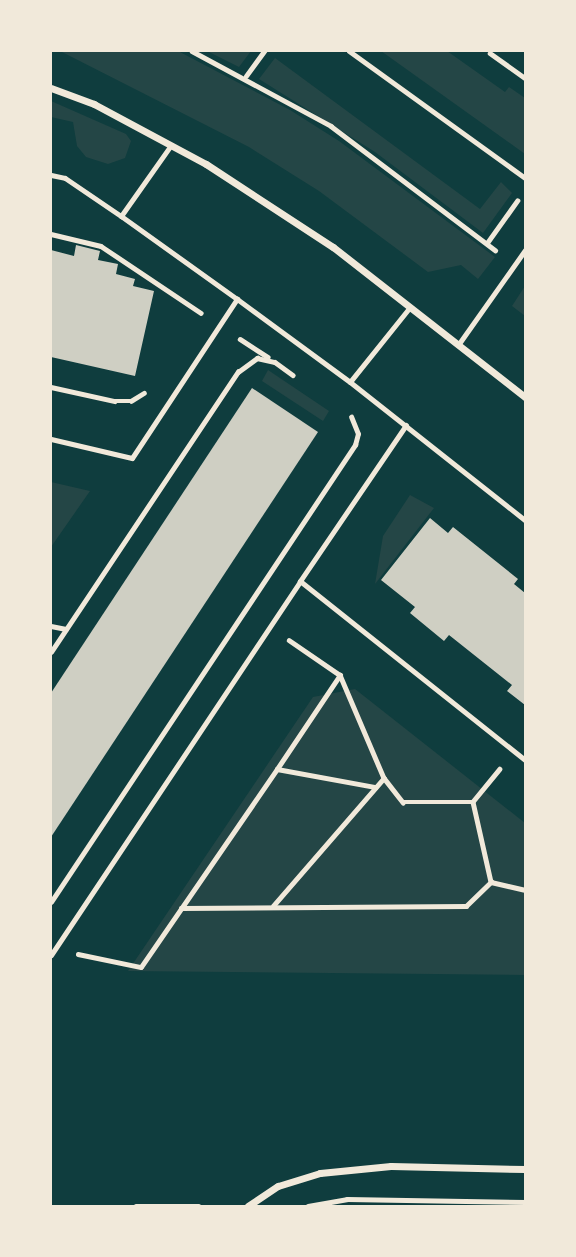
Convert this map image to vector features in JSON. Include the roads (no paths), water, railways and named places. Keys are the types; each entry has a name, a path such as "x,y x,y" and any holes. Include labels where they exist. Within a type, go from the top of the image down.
{"street":[{"path":"51,88 94,104 171,145 333,247 525,397"},
{"path":"248,1206 278,1186 320,1173 391,1166 525,1169"}],"lane":[{"path":"349,51 525,178"},
{"path":"121,216 171,145"},
{"path":"51,175 65,178 237,299 350,382 525,520"},
{"path":"458,345 525,250"},
{"path":"51,439 132,458 237,299"},
{"path":"350,382 410,307"},
{"path":"53,952 406,425"},
{"path":"300,581 525,760"}]}
